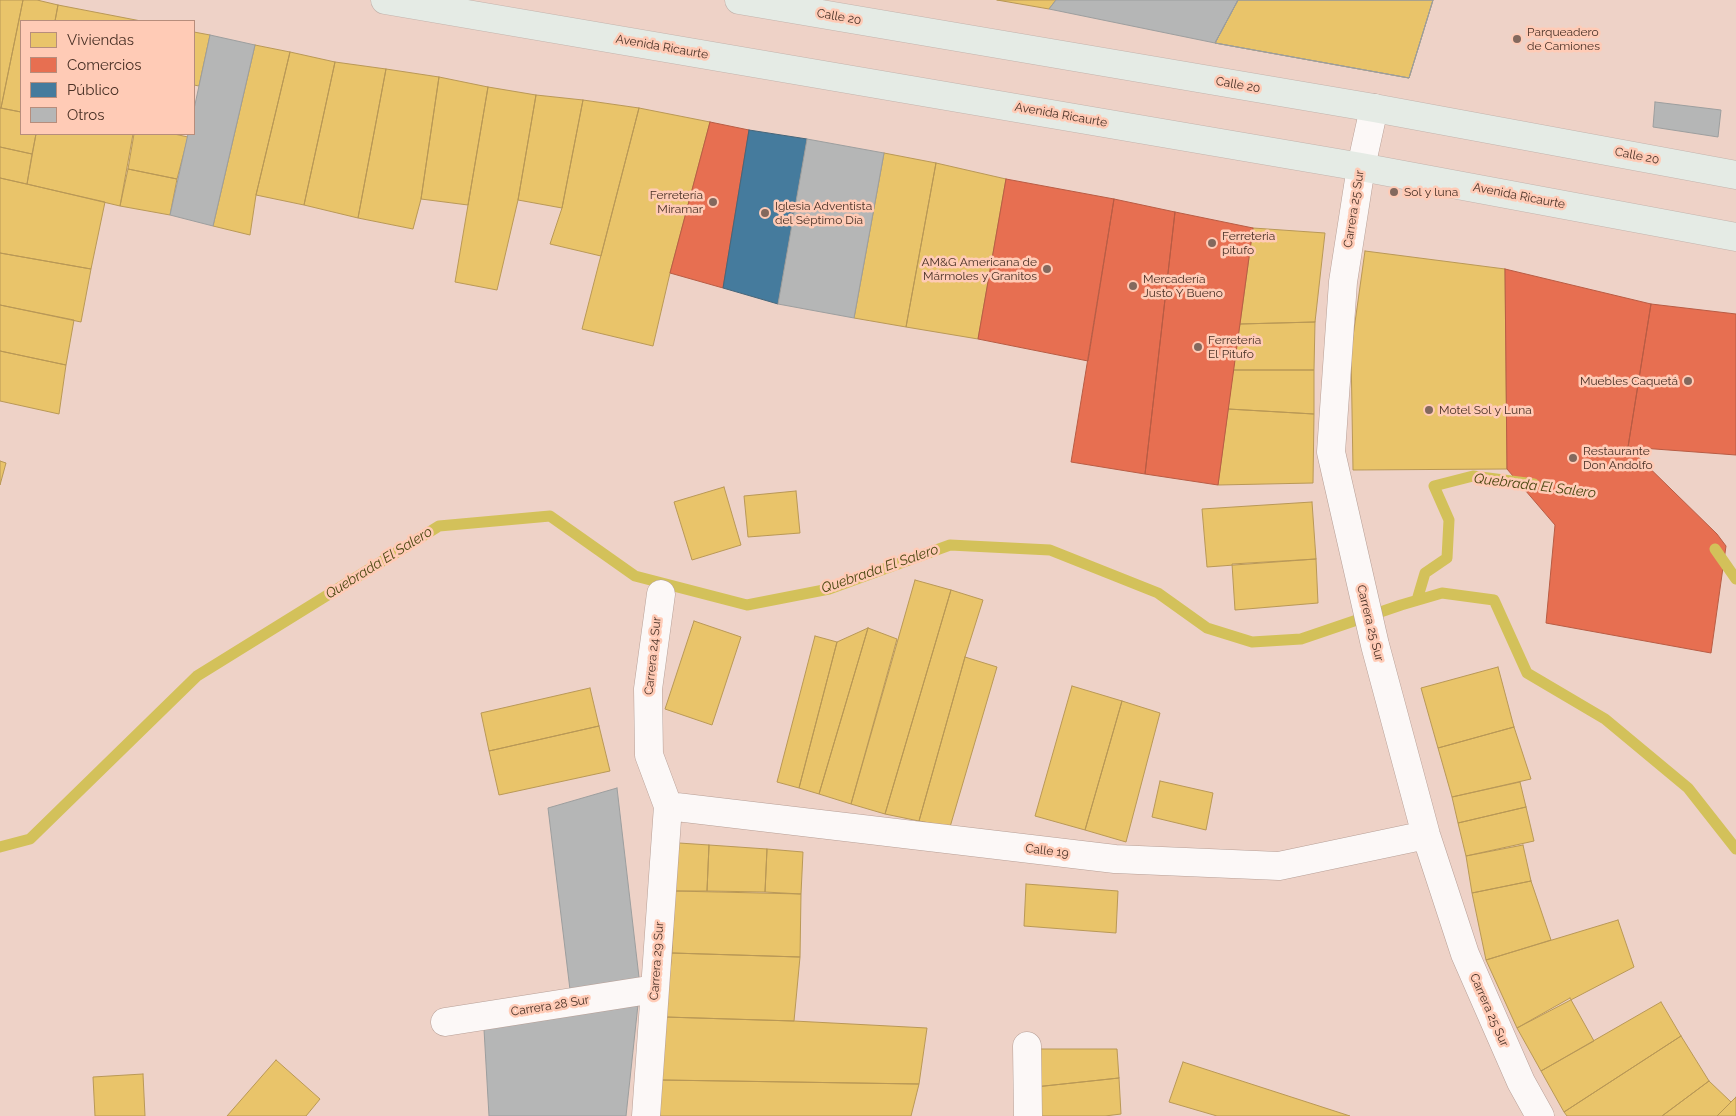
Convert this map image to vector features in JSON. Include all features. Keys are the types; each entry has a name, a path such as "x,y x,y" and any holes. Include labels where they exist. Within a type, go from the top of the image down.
{"main road":[{"name":"Avenida Ricaurte","path":"385,0 1361,166 1736,237"},
{"name":"Calle 20","path":"739,0 1374,108 1736,175"}],"street":[{"name":"Carrera 25 Sur","path":"1374,108 1361,166 1342,282 1331,452 1358,577 1426,835 1465,954 1521,1082 1540,1116"},
{"name":"Carrera 24 Sur","path":"661,594 648,689 649,755 668,806"},
{"name":"Calle 19","path":"668,806 1115,859 1279,866 1426,835"},
{"name":"Carrera 29 Sur","path":"646,1116 668,806"},
{"name":"Carrera 28 Sur","path":"446,1022 655,989"},
{"path":"1027,1046 1028,1116"}],"building: Viviendas":[{"path":"0,0 23,0 1,108 0,108"},
{"path":"23,0 37,0 58,5 55,20 20,20 20,112 1,108"},
{"path":"997,0 1056,0 1049,9"},
{"path":"1238,0 1433,0 1409,78 1215,43"},
{"path":"58,5 136,20 55,20"},
{"path":"195,32 210,35 199,86 195,85"},
{"path":"255,45 290,52 256,195 250,235 213,226"},
{"path":"290,52 335,62 304,205 256,195"},
{"path":"335,62 386,69 358,218 304,205"},
{"path":"386,69 439,77 421,199 413,229 358,218"},
{"path":"439,77 488,87 468,205 421,199"},
{"path":"488,87 536,95 518,200 497,290 455,282"},
{"path":"536,95 583,100 562,208 518,200"},
{"path":"583,100 639,108 601,256 550,244 562,208"},
{"path":"0,108 20,112 20,135 36,135 32,154 0,147"},
{"path":"639,108 710,122 670,273 653,346 582,329"},
{"path":"36,135 133,135 120,206 27,184"},
{"path":"134,135 179,135 188,137 177,179 128,169"},
{"path":"0,147 32,154 27,184 0,178"},
{"path":"884,153 936,163 906,327 854,318"},
{"path":"936,163 1006,179 978,339 906,327"},
{"path":"128,169 177,179 170,215 120,206"},
{"path":"0,178 105,202 91,269 0,253"},
{"path":"1253,228 1325,233 1315,322 1240,324"},
{"name":"Motel Sol y Luna","path":"1365,251 1505,269 1507,469 1353,470 1351,351"},
{"path":"0,253 91,269 81,322 0,305"},
{"path":"0,305 74,320 66,365 0,351"},
{"path":"1315,322 1314,370 1233,370 1240,324"},
{"path":"0,351 66,365 59,414 0,401"},
{"path":"1233,370 1314,370 1314,414 1228,409"},
{"path":"1228,409 1314,414 1313,483 1218,485"},
{"path":"0,461 6,463 0,485"},
{"path":"724,487 741,545 692,560 674,502"},
{"path":"796,491 800,533 748,537 744,496"},
{"path":"1312,502 1316,559 1207,567 1202,509"},
{"path":"1316,559 1318,603 1235,610 1232,564"},
{"path":"915,580 951,590 885,814 851,804"},
{"path":"951,590 983,600 919,821 885,814"},
{"path":"694,621 741,637 712,725 665,709"},
{"path":"868,628 897,639 851,804 819,794"},
{"path":"868,628 819,794 799,788 837,642"},
{"path":"815,636 837,642 799,788 777,782"},
{"path":"965,657 997,667 950,827 919,821"},
{"path":"1498,667 1514,727 1438,748 1421,688"},
{"path":"1072,686 1122,701 1085,830 1035,816"},
{"path":"590,688 599,726 489,751 481,713"},
{"path":"1122,701 1160,713 1126,842 1085,830"},
{"path":"599,726 610,771 499,795 489,751"},
{"path":"1514,727 1531,779 1452,797 1438,748"},
{"path":"1160,781 1213,793 1206,830 1152,817"},
{"path":"1520,782 1526,807 1458,823 1452,797"},
{"path":"1526,807 1534,841 1466,856 1458,823"},
{"path":"679,843 709,845 707,891 675,891"},
{"path":"709,845 767,849 765,892 707,891"},
{"path":"1523,845 1531,881 1472,893 1466,856"},
{"path":"767,849 803,852 801,894 765,892"},
{"path":"1531,881 1551,940 1486,960 1472,893"},
{"path":"1026,884 1118,891 1116,933 1024,926"},
{"path":"675,891 801,894 800,957 672,953"},
{"path":"1618,920 1634,967 1517,1028 1486,960"},
{"path":"672,953 800,957 794,1021 665,1017"},
{"path":"1570,998 1594,1041 1541,1071 1517,1028"},
{"path":"1661,1002 1681,1036 1564,1112 1541,1071"},
{"path":"665,1017 927,1028 919,1084 661,1080"},
{"path":"1681,1036 1709,1081 1662,1116 1567,1116 1564,1112"},
{"path":"1033,1049 1117,1049 1119,1078 1035,1087"},
{"path":"276,1060 320,1099 306,1116 227,1116"},
{"path":"1183,1062 1350,1116 1217,1116 1169,1102"},
{"path":"143,1074 145,1116 95,1116 93,1077"},
{"path":"1119,1078 1121,1114 1105,1116 1035,1116 1035,1087"},
{"path":"661,1080 919,1084 911,1116 660,1116"},
{"path":"1709,1081 1731,1102 1717,1116 1662,1116"},
{"path":"1736,1097 1736,1116 1717,1116"}],"building: Comercios":[{"name":"Ferretería Miramar","path":"710,122 749,130 723,288 670,273"},
{"name":"AM&G Americana de Mármoles y Granitos","path":"1006,179 1114,199 1088,361 978,339"},
{"name":"Mercadería Justo Y Bueno","path":"1114,199 1175,212 1145,474 1071,462"},
{"name":"Ferretería El Pitufo","path":"1175,212 1253,228 1218,485 1145,474"},
{"name":"Restaurante Don Andolfo","path":"1505,269 1651,304 1628,447 1717,534 1726,546 1711,653 1546,623 1555,525 1507,469"},
{"name":"Muebles Caquetá","path":"1651,304 1736,314 1736,455 1628,447"}],"building: Público":[{"name":"Iglesia Adventista del Séptimo Día","path":"749,130 807,139 778,304 723,288"}],"building: Otros":[{"path":"1056,0 1238,0 1215,43 1049,9"},
{"path":"1238,0 1433,0 1409,78 1215,43"},
{"path":"1238,0 1433,0 1409,78 1215,43"},
{"path":"210,35 255,45 213,226 170,215 188,135 195,135 195,104"},
{"path":"1655,102 1721,110 1718,137 1653,127"},
{"path":"807,139 884,153 854,318 778,304"},
{"path":"617,788 640,986 571,998 548,808"},
{"path":"640,986 626,1116 489,1116 483,1012"}],"waterway":[{"name":"Quebrada El Salero","path":"1417,600 1425,573 1447,558 1449,520 1434,486 1473,476 1534,484"},
{"name":"Quebrada El Salero","path":"0,847 30,839 197,676 439,526 550,516 635,576 747,605 829,589 950,545 1050,550 1158,593 1207,628 1252,642 1301,639 1442,593 1494,600 1527,673 1605,719 1688,788 1736,849"},
{"name":"Quebrada El Salero","path":"1715,549 1736,579"}],"place":[{"name":"Parqueadero de Camiones","path":"1517,39"},
{"name":"Sol y luna","path":"1394,192"},
{"name":"Ferretería Miramar","path":"713,202"},
{"name":"Iglesia Adventista del Séptimo Día","path":"765,213"},
{"name":"Ferreteria pitufo","path":"1212,243"},
{"name":"AM&G Americana de Mármoles y Granitos","path":"1047,269"},
{"name":"Mercadería Justo Y Bueno","path":"1133,286"},
{"name":"Ferretería El Pitufo","path":"1198,347"},
{"name":"Muebles Caquetá","path":"1688,381"},
{"name":"Motel Sol y Luna","path":"1429,410"},
{"name":"Restaurante Don Andolfo","path":"1573,458"}]}
